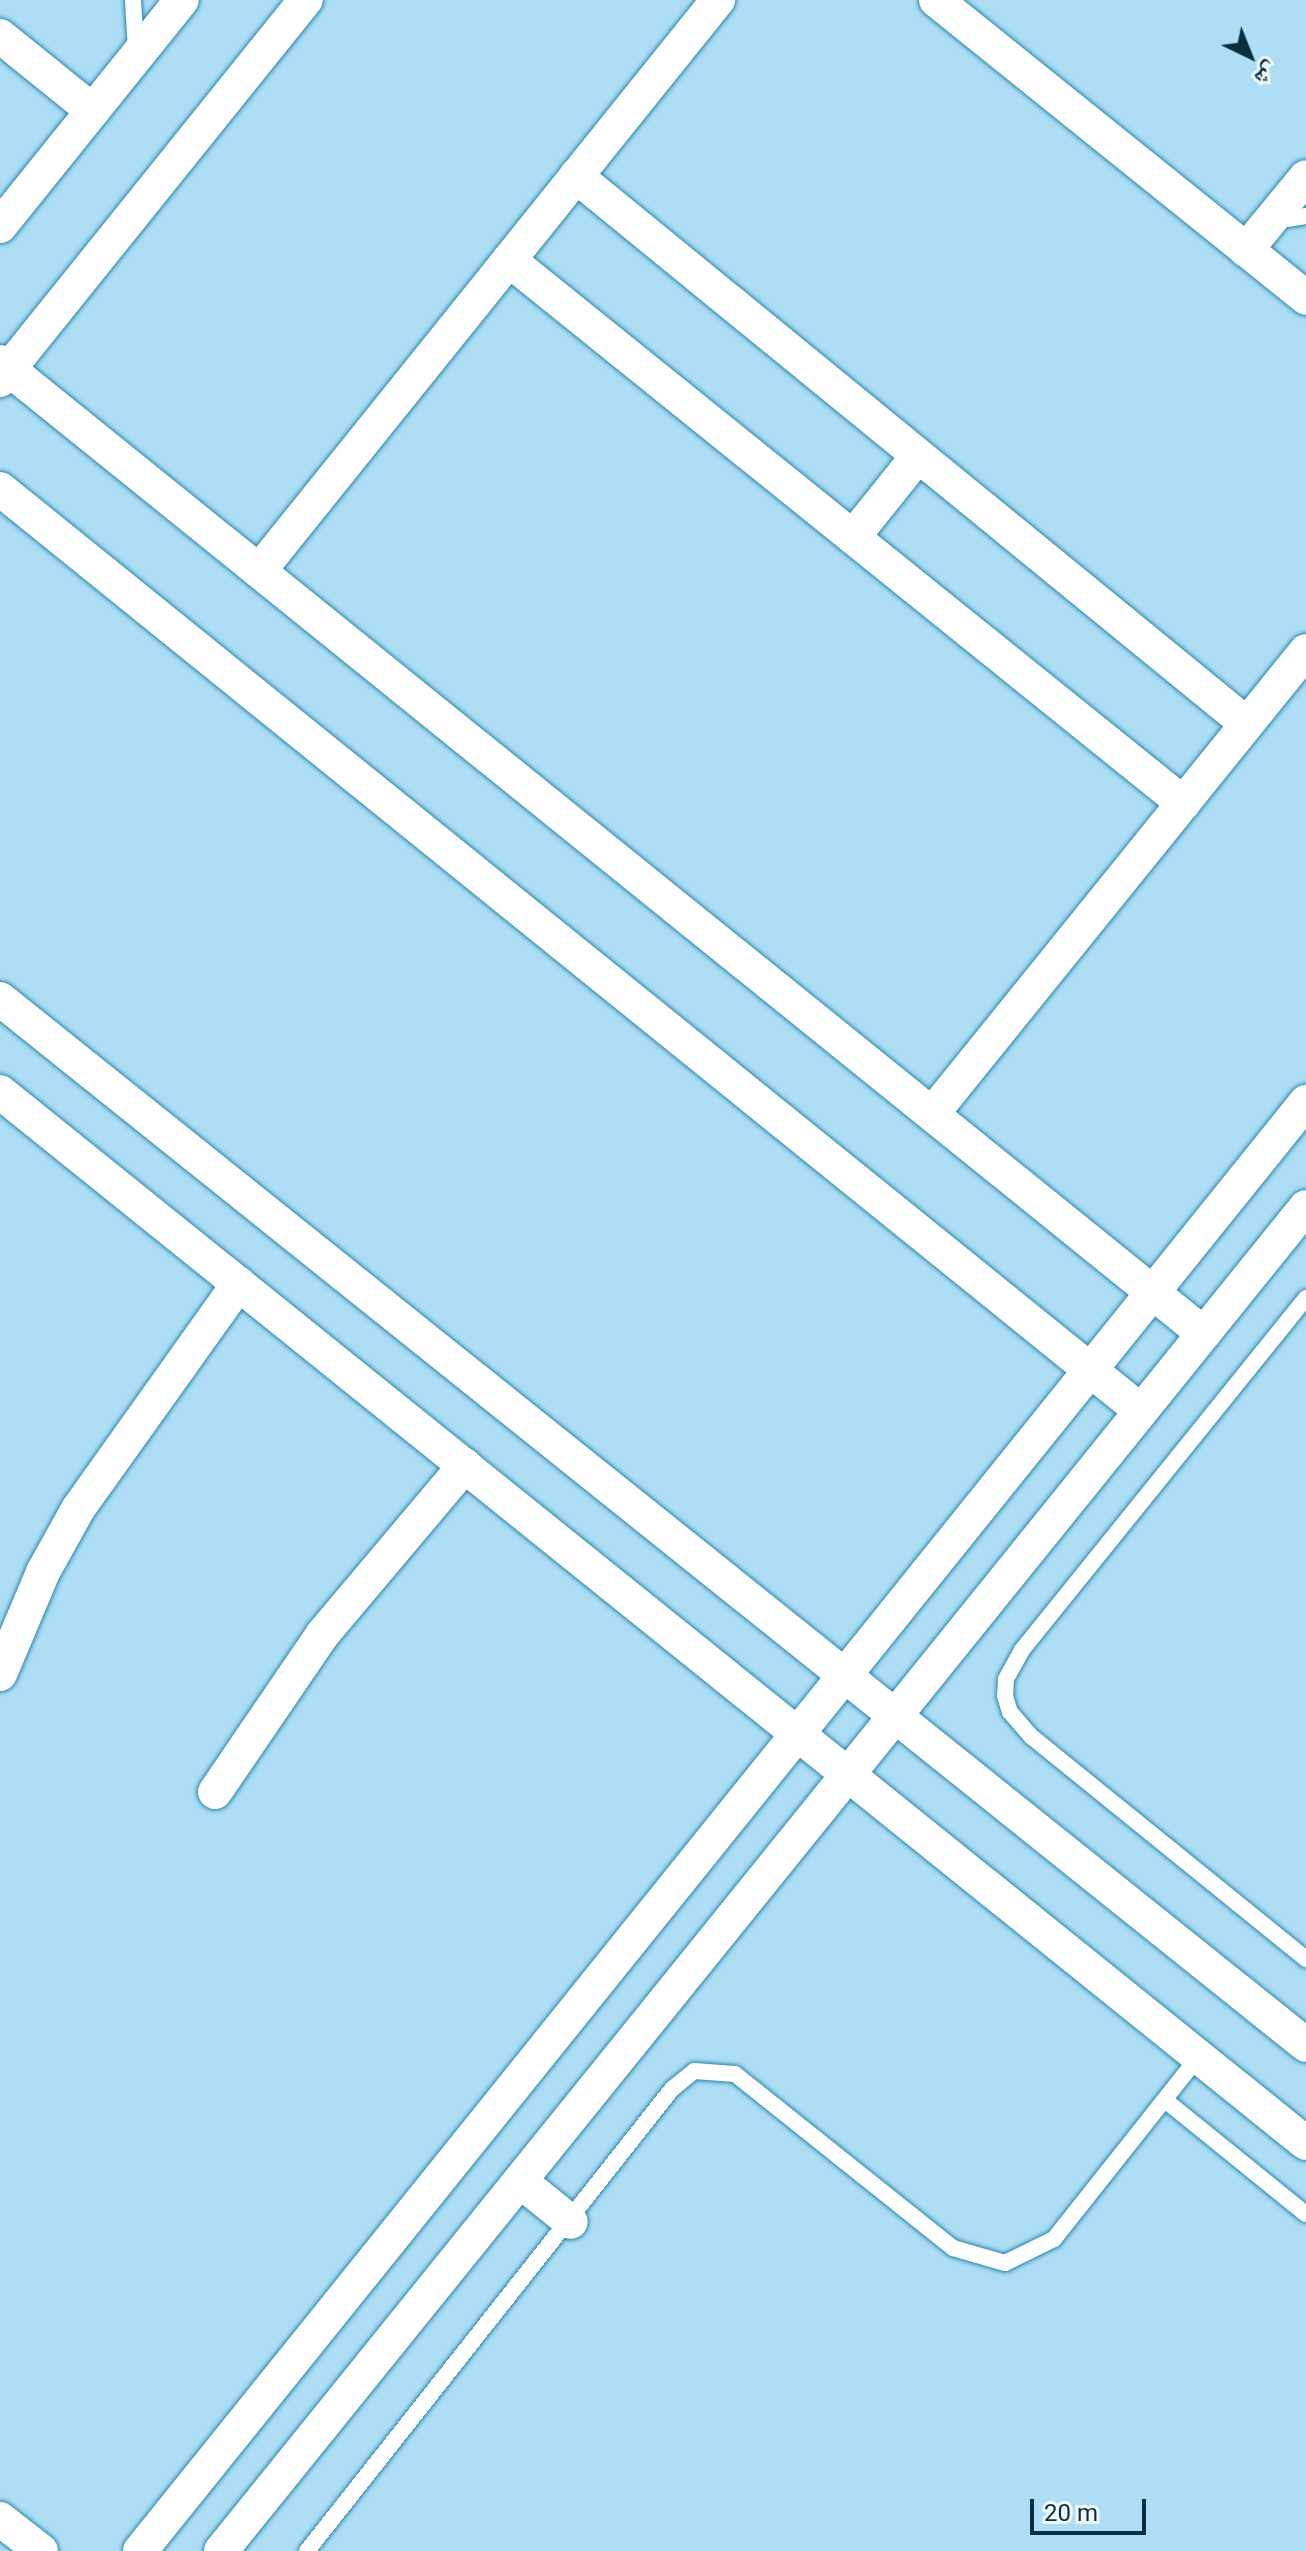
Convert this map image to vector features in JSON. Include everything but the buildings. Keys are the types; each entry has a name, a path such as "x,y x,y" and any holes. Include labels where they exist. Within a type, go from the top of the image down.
{"street":[{"path":"0,226 182,0"},
{"path":"306,0 3,371 259,571 1204,1334"},
{"path":"259,571 718,0"},
{"path":"936,0 1306,298"},
{"path":"0,36 93,111"},
{"path":"576,176 1247,724"},
{"path":"1246,250 1306,177"},
{"path":"509,260 1183,803"},
{"path":"853,537 918,456"},
{"path":"0,489 1141,1411"},
{"path":"932,1114 1306,651"},
{"path":"0,999 1306,2045"},
{"path":"0,1092 1306,2143"},
{"path":"140,2551 1306,1102"},
{"path":"221,2551 1306,1207"},
{"path":"0,1674 43,1572 78,1509 239,1283"},
{"path":"215,1792 322,1635 465,1465"},
{"path":"520,2181 571,2222"},
{"path":"0,2519 41,2551"}],"lane":[{"path":"133,0 136,58"},
{"path":"1269,222 1306,216"},
{"path":"1306,1298 1022,1650 1006,1679 1005,1696 1010,1712 1032,1737 1306,1959"},
{"path":"307,2551 571,2222 682,2078 722,2068 953,2248 1005,2263 1054,2239 1199,2056"},
{"path":"1165,2100 1306,2214"}]}
